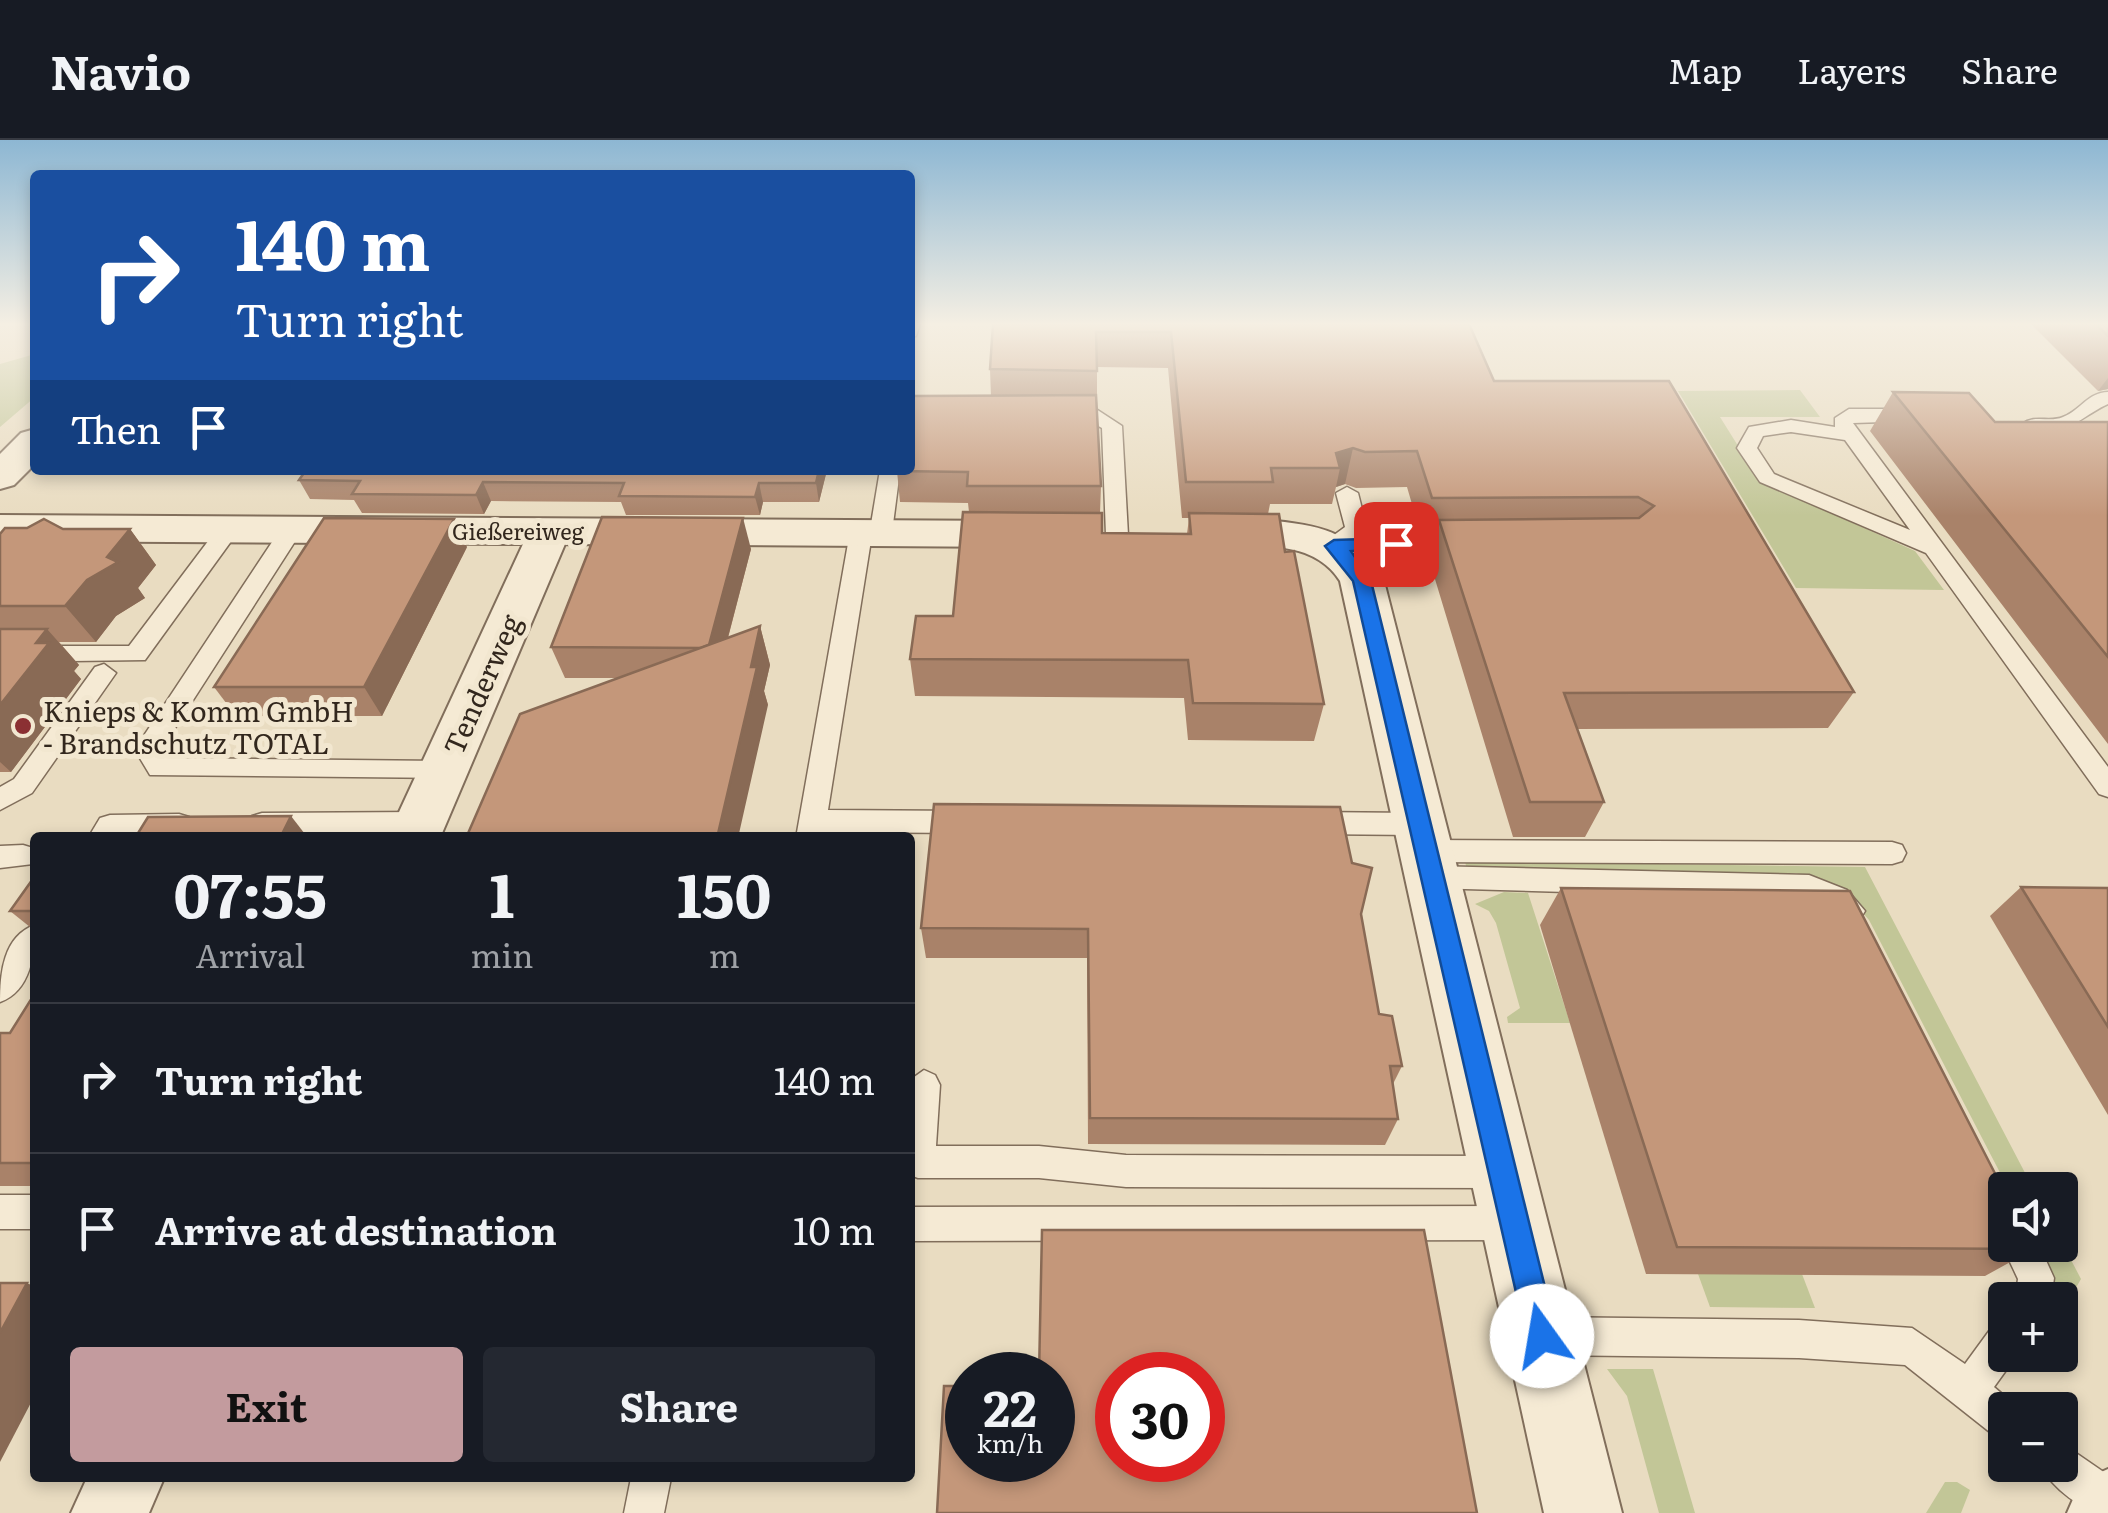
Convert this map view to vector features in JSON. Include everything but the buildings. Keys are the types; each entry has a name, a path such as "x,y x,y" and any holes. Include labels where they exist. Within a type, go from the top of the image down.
{"street":[{"path":"0,477 30,446"},
{"name":"Gießereiweg","path":"0,528 1277,535 1341,520"},
{"path":"1341,520 1349,559 1362,581 1583,1513"},
{"name":"Tenderweg","path":"416,830 550,530"},
{"path":"110,1513 124,1482"}],"lane":[{"path":"2008,424 2067,424 2100,398 2108,398"},
{"path":"1048,414 1096,415 1112,426 1151,535"},
{"path":"1940,417 1850,415 1842,422 2108,787"},
{"path":"1850,435 1790,426 1756,432 1747,448 1768,478 1932,548"},
{"path":"888,475 871,532 811,829 992,822"},
{"path":"1341,520 1490,544"},
{"path":"0,654 136,654 229,528"},
{"path":"292,529 148,750 159,768 442,770"},
{"path":"0,800 23,786 104,673"},
{"path":"1288,823 1423,851 1809,887 1847,907 1866,936"},
{"path":"106,832 110,826 216,825 416,830"},
{"path":"1423,851 1892,853"},
{"path":"0,989 30,944"},
{"path":"924,1086 918,1162 1038,1162 1509,1197"},
{"path":"915,1224 1509,1197"},
{"path":"0,1212 30,1212"},
{"path":"1542,1336 1799,1339 1912,1347 1988,1405"},
{"path":"1969,1390 1988,1364"},
{"path":"2078,1479 2107,1507"},
{"path":"644,1513 649,1482"}],"green space":[{"path":"0,388 30,388 30,401 0,427"},
{"path":"1800,390 1820,417 1720,417 1760,481 1915,551 1944,590 1796,588 1678,391"},
{"path":"1465,861 1865,867 2025,1172 2000,1172 1869,920 1842,889 1796,873 1467,871"},
{"path":"1504,892 1528,893 1570,1023 1508,1023 1507,1017 1520,1008 1496,923 1489,911 1475,904"},
{"path":"2047,1262 2072,1262 2081,1279 2078,1284 2054,1282"},
{"path":"1698,1274 1802,1274 1815,1308 1710,1307"},
{"path":"1607,1369 1653,1369 1695,1513 1659,1513 1627,1396"},
{"path":"1945,1482 1957,1482 1970,1490 1961,1513 1926,1513"}],"place":[{"name":"Knieps & Komm GmbH - Brandschutz TOTAL","path":"23,726"}],"route":[{"path":"1396,544 1334,546 1349,559 1362,581 1423,851 1542,1336"}]}
